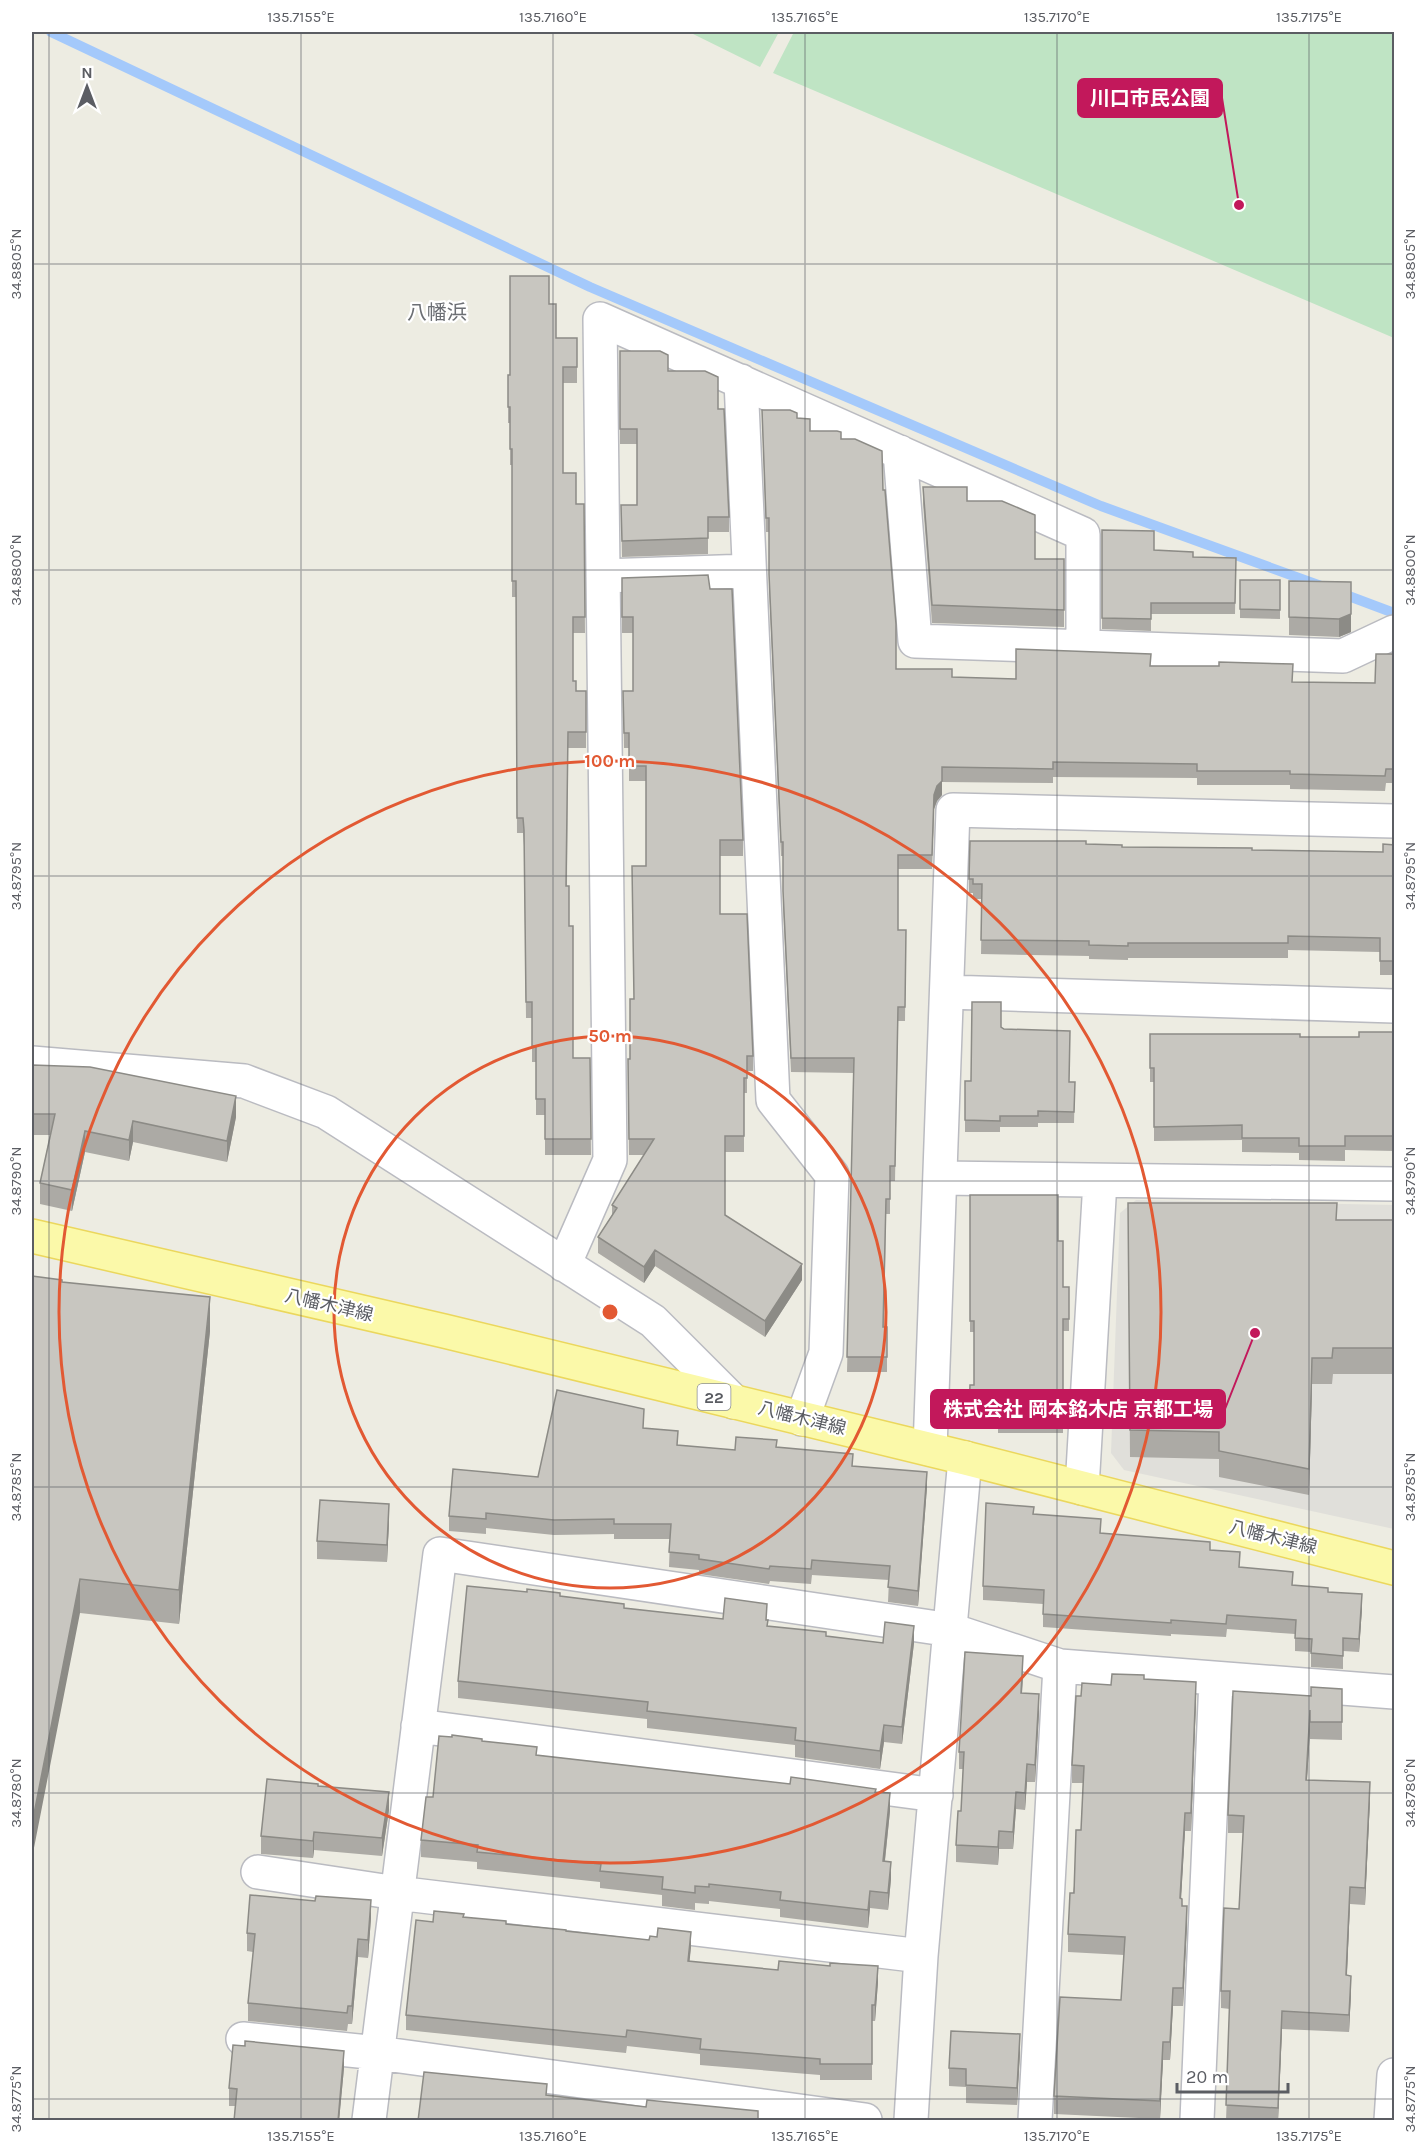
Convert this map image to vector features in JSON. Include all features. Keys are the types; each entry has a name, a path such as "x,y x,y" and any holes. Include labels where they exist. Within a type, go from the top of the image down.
{"main road":[{"name":"八幡木津線","path":"32,1236 432,1329 930,1449 1395,1568"}],"street":[{"path":"564,1265 610,1160 600,319 1083,534 1083,646"},
{"path":"741,381 772,1100 832,1175 826,1353 802,1419"},
{"path":"900,452 915,641 1343,656 1395,632"},
{"path":"603,576 749,571"},
{"path":"930,1449 953,810 1395,821"},
{"path":"947,992 1395,1006"},
{"path":"32,1063 244,1080 327,1112 653,1322 734,1402"},
{"path":"940,1178 1395,1184"},
{"path":"1082,1488 1100,1181"},
{"path":"912,2121 921,1956 965,1458"},
{"path":"369,2121 440,1554 951,1630 1060,1666 1395,1692"},
{"path":"1035,2121 1060,1666"},
{"path":"1197,2121 1216,1679"},
{"path":"418,1726 936,1796"},
{"path":"258,1872 397,1893 921,1956"},
{"path":"243,2039 378,2053 865,2121"},
{"path":"1391,2121 1395,2075"}],"shaded area":[{"path":"1136,1200 1394,1205 1394,1529 1124,1470 1111,1453 1120,1213"}],"green space":[{"path":"689,32 779,32 760,67"},
{"path":"794,32 1394,32 1394,338 773,73"}],"building":[{"path":"510,276 549,276 549,304 556,304 556,338 577,338 577,367 563,367 563,473 576,473 576,504 584,504 585,617 573,617 573,681 576,681 576,691 586,691 586,732 568,732 566,886 569,886 569,926 573,926 573,1058 590,1058 591,1139 545,1139 545,1099 536,1099 536,1046 532,1046 532,1002 526,1002 524,830 523,818 517,818 516,581 512,581 512,449 510,449 510,407 508,407"},
{"path":"620,351 660,351 668,355 668,371 705,371 718,377 718,409 724,409 729,517 708,517 708,538 622,541 621,505 637,505 637,429 620,429"},
{"path":"762,410 790,410 797,413 797,418 810,419 810,431 841,432 841,439 855,439 882,451 883,490 885,490 896,624 896,669 952,669 952,677 1016,679 1016,649 1151,654 1150,666 1219,666 1219,662 1293,664 1292,682 1375,683 1376,654 1395,654 1395,769 1386,769 1385,776 1290,774 1290,771 1197,771 1197,764 1053,762 1053,769 942,767 942,781 937,786 934,795 932,855 898,855 898,930 906,930 905,1007 898,1007 895,1166 890,1166 890,1199 886,1199 883,1327 887,1327 887,1357 847,1357 854,1058 791,1058 783,891 783,842 781,842 769,574 769,518 766,518"},
{"path":"923,487 967,487 967,501 1002,501 1035,515 1035,559 1064,559 1064,610 932,605"},
{"path":"1102,530 1154,531 1154,550 1193,552 1193,557 1236,558 1235,603 1151,603 1151,619 1102,618"},
{"path":"708,575 710,589 732,589 743,840 720,840 720,914 747,914 753,1056 747,1056 747,1078 744,1078 744,1136 725,1136 725,1215 802,1264 765,1321 655,1250 644,1267 598,1237 617,1208 612,1205 654,1139 629,1139 630,999 634,999 632,866 646,866 646,766 629,766 629,733 624,733 623,691 633,691 633,617 622,617 622,578"},
{"path":"1240,580 1280,580 1280,610 1240,609"},
{"path":"1289,581 1351,582 1351,614 1339,619 1289,617"},
{"path":"970,841 1086,841 1086,844 1122,845 1122,847 1383,852 1383,844 1395,845 1395,961 1380,961 1380,938 1288,936 1288,943 1128,943 1128,946 1089,945 1089,941 981,940 982,884 973,884 973,879 969,879"},
{"path":"972,1002 1001,1002 1001,1027 1004,1029 1070,1031 1069,1082 1075,1082 1074,1112 1038,1111 1038,1116 1000,1116 1000,1121 965,1120 965,1081 971,1081"},
{"path":"1359,1032 1395,1032 1395,1136 1345,1136 1345,1146 1299,1146 1299,1138 1242,1138 1242,1125 1154,1127 1154,1068 1150,1068 1150,1034 1300,1034 1300,1037 1359,1037"},
{"path":"32,1065 90,1067 236,1096 227,1141 133,1121 129,1140 85,1131 72,1190 40,1183 55,1114 32,1114"},
{"path":"970,1195 1058,1195 1058,1241 1063,1241 1063,1287 1069,1287 1069,1319 1063,1319 1063,1422 998,1422 998,1415 969,1415 970,1385 974,1385 974,1321 970,1321"},
{"path":"1128,1203 1337,1203 1336,1220 1395,1220 1395,1348 1333,1348 1332,1358 1312,1358 1309,1469 1219,1451 1219,1432 1130,1430"},
{"path":"32,1276 62,1280 62,1282 210,1297 179,1590 80,1579 32,1824"},
{"path":"557,1390 644,1409 643,1428 678,1431 677,1445 735,1450 736,1437 777,1440 776,1447 853,1454 852,1466 927,1472 918,1591 888,1587 890,1566 812,1560 811,1569 770,1566 769,1569 699,1559 699,1555 669,1552 671,1524 614,1524 614,1519 554,1520 486,1513 486,1519 449,1516 453,1469 538,1477"},
{"path":"320,1500 389,1504 387,1545 317,1541"},
{"path":"986,1503 1034,1507 1033,1514 1101,1519 1100,1533 1210,1542 1210,1550 1240,1552 1239,1567 1293,1572 1292,1585 1328,1588 1328,1592 1362,1594 1359,1639 1343,1638 1343,1656 1311,1653 1312,1639 1295,1638 1296,1620 1227,1615 1226,1624 1171,1620 1171,1623 1043,1614 1044,1590 983,1586"},
{"path":"467,1586 560,1593 560,1596 624,1604 624,1608 723,1619 725,1598 767,1604 767,1626 826,1632 826,1636 883,1643 885,1622 914,1626 902,1727 884,1725 880,1751 795,1740 796,1728 647,1711 648,1702 458,1681"},
{"path":"965,1652 1023,1656 1021,1693 1039,1694 1035,1765 1027,1764 1025,1793 1016,1792 1013,1832 999,1831 998,1847 956,1845 958,1811 961,1811 964,1752 959,1752"},
{"path":"1112,1674 1144,1675 1144,1679 1196,1682 1191,1813 1185,1813 1180,1898 1182,1906 1187,1906 1183,1988 1173,1988 1170,2042 1163,2042 1160,2101 1054,2096 1060,1997 1121,2000 1125,1937 1068,1934 1070,1893 1074,1893 1076,1830 1081,1830 1084,1766 1072,1765 1076,1696 1081,1696 1082,1683 1111,1685"},
{"path":"1311,1687 1342,1689 1342,1722 1310,1722 1310,1710 1306,1780 1370,1782 1365,1888 1350,1887 1346,1975 1351,1976 1349,2015 1282,2011 1278,2108 1226,2105 1230,1991 1221,1991 1224,1908 1239,1909 1244,1816 1228,1815 1233,1691 1311,1696"},
{"path":"452,1735 537,1747 536,1755 790,1784 791,1777 890,1793 883,1861 891,1862 888,1893 870,1891 868,1910 780,1900 781,1892 709,1884 709,1887 695,1886 695,1893 662,1889 663,1877 600,1871 601,1864 477,1852 478,1845 421,1840 426,1797 433,1797 439,1736 452,1737"},
{"path":"267,1779 389,1792 382,1838 314,1832 313,1841 261,1836"},
{"path":"250,1895 315,1901 316,1896 371,1900 368,1940 358,1939 352,2006 348,2006 347,2013 248,2003 255,1934 247,1933"},
{"path":"434,1911 464,1914 463,1917 506,1921 506,1924 649,1940 650,1936 657,1937 658,1928 691,1932 688,1961 778,1970 779,1961 830,1966 830,1963 878,1966 875,2005 872,2005 872,2064 820,2064 820,2059 700,2049 701,2039 627,2030 626,2037 406,2015 416,1920 433,1922"},
{"path":"951,2031 1020,2034 1017,2088 966,2085 966,2069 949,2068"},
{"path":"245,2041 344,2051 338,2121 234,2121 237,2089 229,2088 233,2045 245,2046"},
{"path":"424,2072 547,2084 546,2095 646,2107 647,2100 758,2111 758,2121 418,2121"}],"waterway":[{"path":"51,32 590,287 1101,506 1321,586"},
{"path":"1338,592 1394,613"}],"place":[{"name":"川口市民公園","path":"1239,205"},
{"name":"株式会社 岡本銘木店 京都工場","path":"1255,1333"}],"district":[{"name":"八幡浜","path":"437,312"}]}
